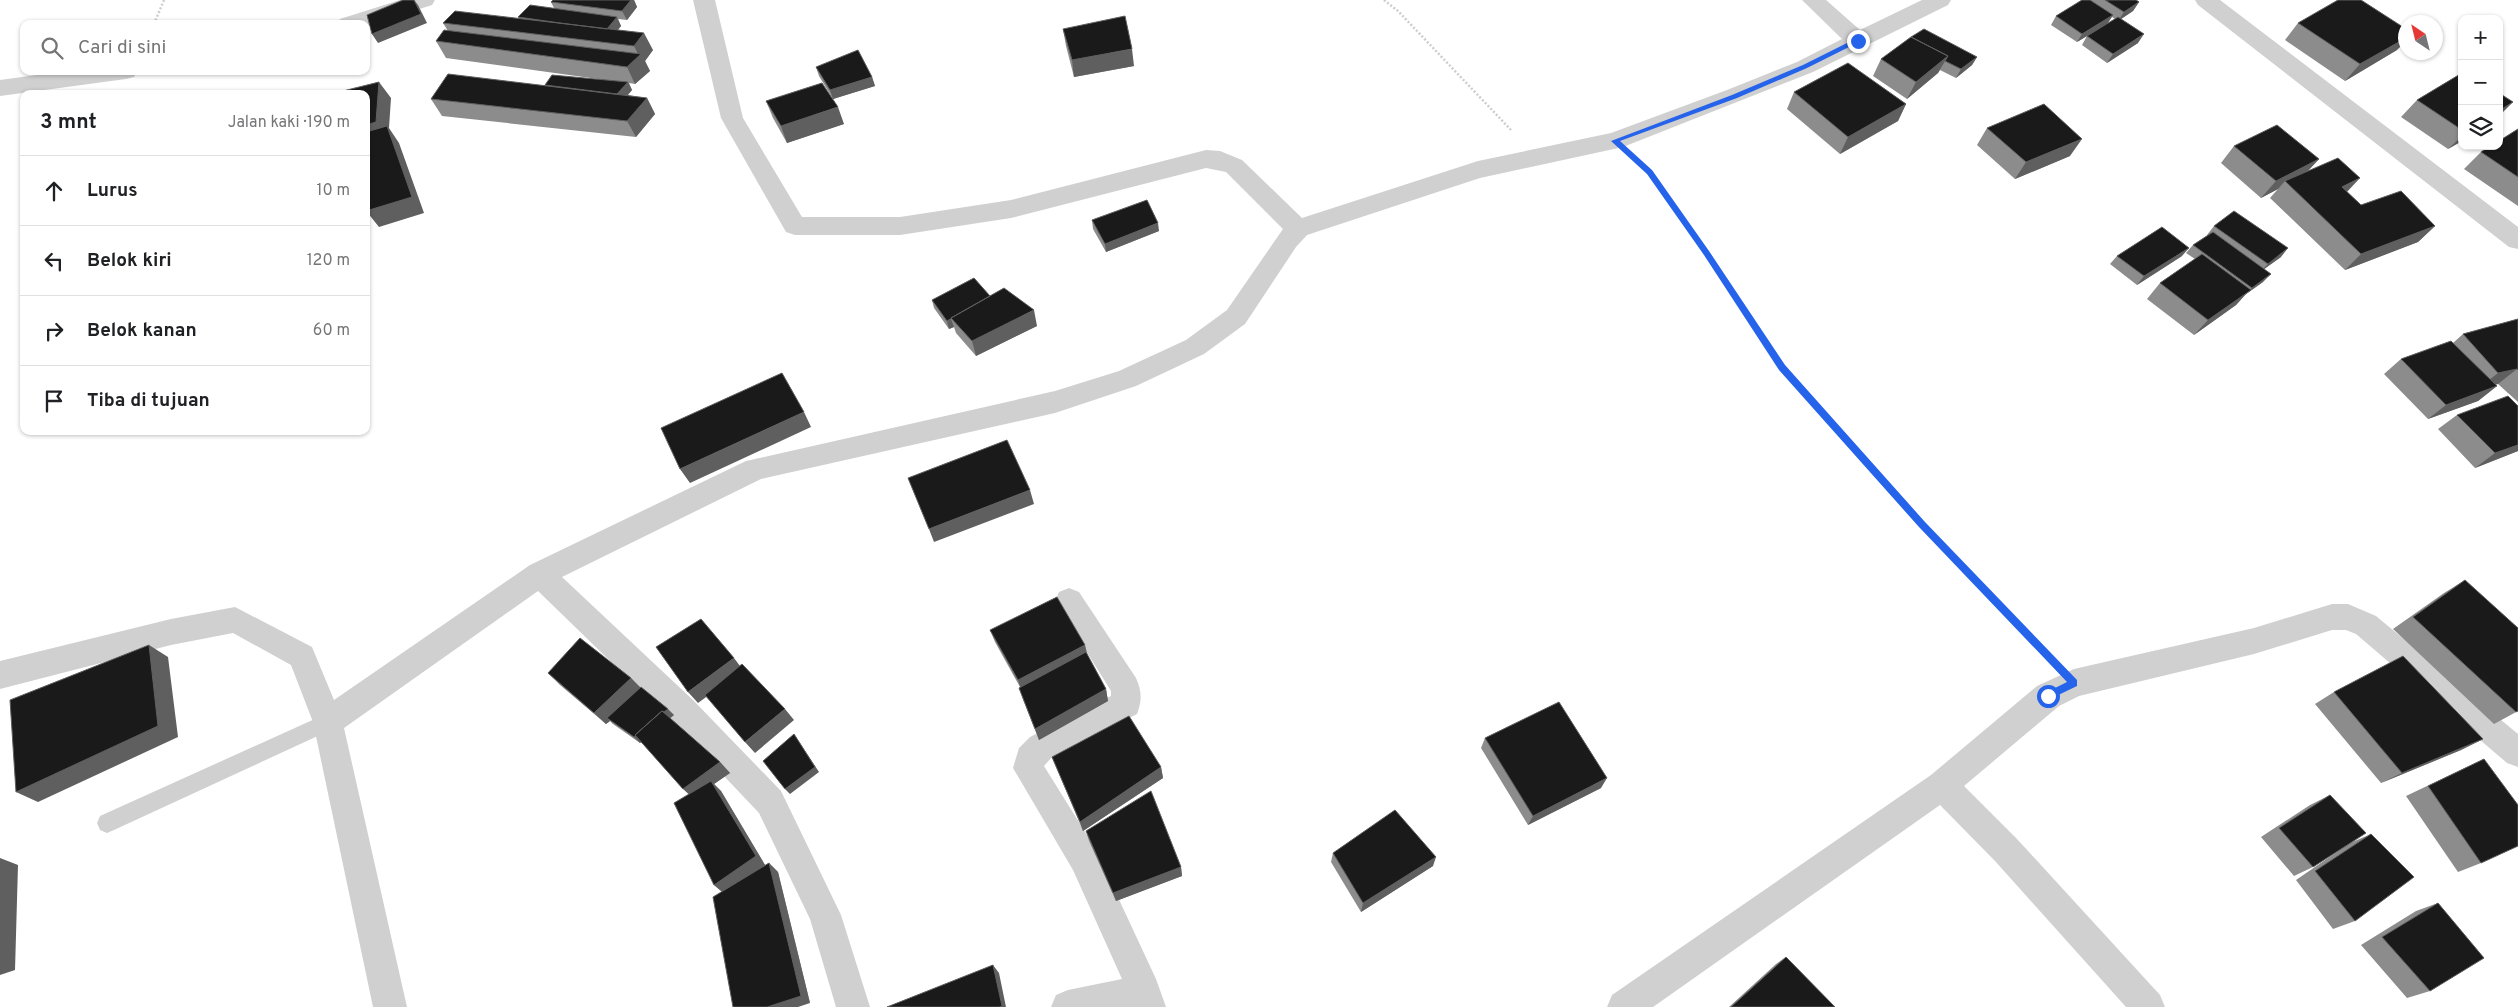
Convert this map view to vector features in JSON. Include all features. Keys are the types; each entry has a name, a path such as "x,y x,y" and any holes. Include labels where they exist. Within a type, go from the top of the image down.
{"street":[{"path":"361,20 424,0"},
{"path":"704,0 732,118 795,226 900,226 1011,209 1206,158 1220,160 1234,166 1298,229"},
{"path":"1813,0 1858,41"},
{"path":"328,722 540,574 756,469 1054,402 1127,379 1194,347 1236,317 1287,240 1298,229 1478,170 1614,141 1735,96 1805,67 1940,0"},
{"path":"2206,0 2518,240"},
{"path":"0,88 96,75"},
{"path":"540,574 682,710 770,802 824,915 853,1007"},
{"path":"1068,1007 1146,999 1084,859 1028,768 1030,758 1041,747 1126,704 1126,688 1069,600"},
{"path":"1624,1007 1942,785 2048,696 2074,683 2254,641 2332,617 2348,617 2366,625 2518,753"},
{"path":"0,676 171,632 235,620 302,656 328,722 390,1007"},
{"path":"1942,785 2006,850 2148,1007"}],"lane":[{"path":"107,822 328,722"}],"path":[{"path":"156,20 164,0"},
{"path":"1384,0 1398,11 1537,157"},
{"path":"1614,141 1649,172 1782,367 1922,524 2074,683"}],"building":[{"path":"403,0 414,0 421,14 372,34 370,20 367,15"},
{"path":"553,0 631,0 622,11 551,2"},
{"path":"2082,0 2090,0 2113,15 2082,34 2056,16"},
{"path":"2105,0 2136,0 2139,2 2124,12"},
{"path":"2338,0 2361,0 2398,24 2398,43 2360,64 2298,23"},
{"path":"530,5 617,17 607,29 518,17"},
{"path":"455,11 644,33 634,46 443,23"},
{"path":"1125,16 1132,49 1072,60 1063,29"},
{"path":"2118,17 2144,34 2113,54 2087,36"},
{"path":"1924,29 1977,57 1961,69 1945,61 1948,56 1911,37"},
{"path":"444,30 641,54 627,67 436,41"},
{"path":"1911,37 1948,56 1916,82 1881,59"},
{"path":"858,50 872,77 830,90 816,67"},
{"path":"1848,63 1906,104 1848,137 1794,92"},
{"path":"448,74 647,98 627,121 431,99"},
{"path":"552,75 628,82 617,94 545,85"},
{"path":"2458,75 2458,127 2417,100"},
{"path":"379,82 376,122 370,124 370,90 347,90"},
{"path":"822,83 838,107 781,126 766,101"},
{"path":"2503,96 2513,102 2503,108"},
{"path":"2044,104 2082,139 2026,162 1987,128"},
{"path":"2277,125 2319,159 2276,181 2234,146"},
{"path":"387,126 412,197 370,210 370,131"},
{"path":"2518,129 2518,177 2481,152 2484,150 2503,150 2503,138"},
{"path":"2338,158 2360,178 2342,187 2361,205 2401,191 2435,226 2361,254 2285,181"},
{"path":"1147,200 1158,223 1105,244 1092,220"},
{"path":"2234,211 2288,248 2268,264 2214,226"},
{"path":"2162,227 2189,248 2144,276 2117,256"},
{"path":"2213,232 2271,274 2252,288 2193,245"},
{"path":"2202,254 2251,290 2208,320 2160,283"},
{"path":"974,278 990,296 947,321 932,300"},
{"path":"1004,288 1034,310 972,341 951,318"},
{"path":"2518,319 2518,370 2498,373 2463,334"},
{"path":"2451,341 2497,386 2446,405 2401,359"},
{"path":"782,373 804,412 680,469 661,428"},
{"path":"2508,396 2518,406 2518,445 2495,453 2457,415"},
{"path":"1007,440 1030,490 929,529 908,478"},
{"path":"2465,580 2518,628 2518,711 2516,712 2413,617"},
{"path":"1057,597 1085,645 1018,680 990,630"},
{"path":"701,619 734,658 688,692 656,647"},
{"path":"580,638 631,678 594,713 548,673"},
{"path":"149,645 158,726 16,792 10,700"},
{"path":"1086,652 1106,689 1035,729 1019,688"},
{"path":"2403,656 2483,739 2402,773 2334,692"},
{"path":"742,664 785,709 745,742 705,695"},
{"path":"641,687 668,709 664,712 662,711 634,737 607,718"},
{"path":"1559,702 1607,778 1533,816 1485,738"},
{"path":"662,711 720,762 683,789 635,735"},
{"path":"1129,716 1161,767 1080,822 1052,757"},
{"path":"794,734 815,767 785,789 763,761"},
{"path":"2484,759 2518,805 2518,846 2481,863 2428,786"},
{"path":"711,781 756,856 714,885 674,803"},
{"path":"1151,791 1181,867 1113,893 1086,831"},
{"path":"2330,795 2366,833 2313,867 2279,828"},
{"path":"1395,810 1436,857 1363,903 1333,853"},
{"path":"2371,834 2414,877 2355,921 2315,871"},
{"path":"769,863 801,996 767,1007 733,1007 713,897"},
{"path":"2438,903 2484,958 2430,991 2382,937"},
{"path":"1786,957 1835,1007 1731,1007"},
{"path":"993,965 1002,1006 887,1007"}],"route":[{"path":"1858,41 1805,67 1735,96 1614,141 1649,172 1782,367 1922,524 2074,683 2048,696"}]}
